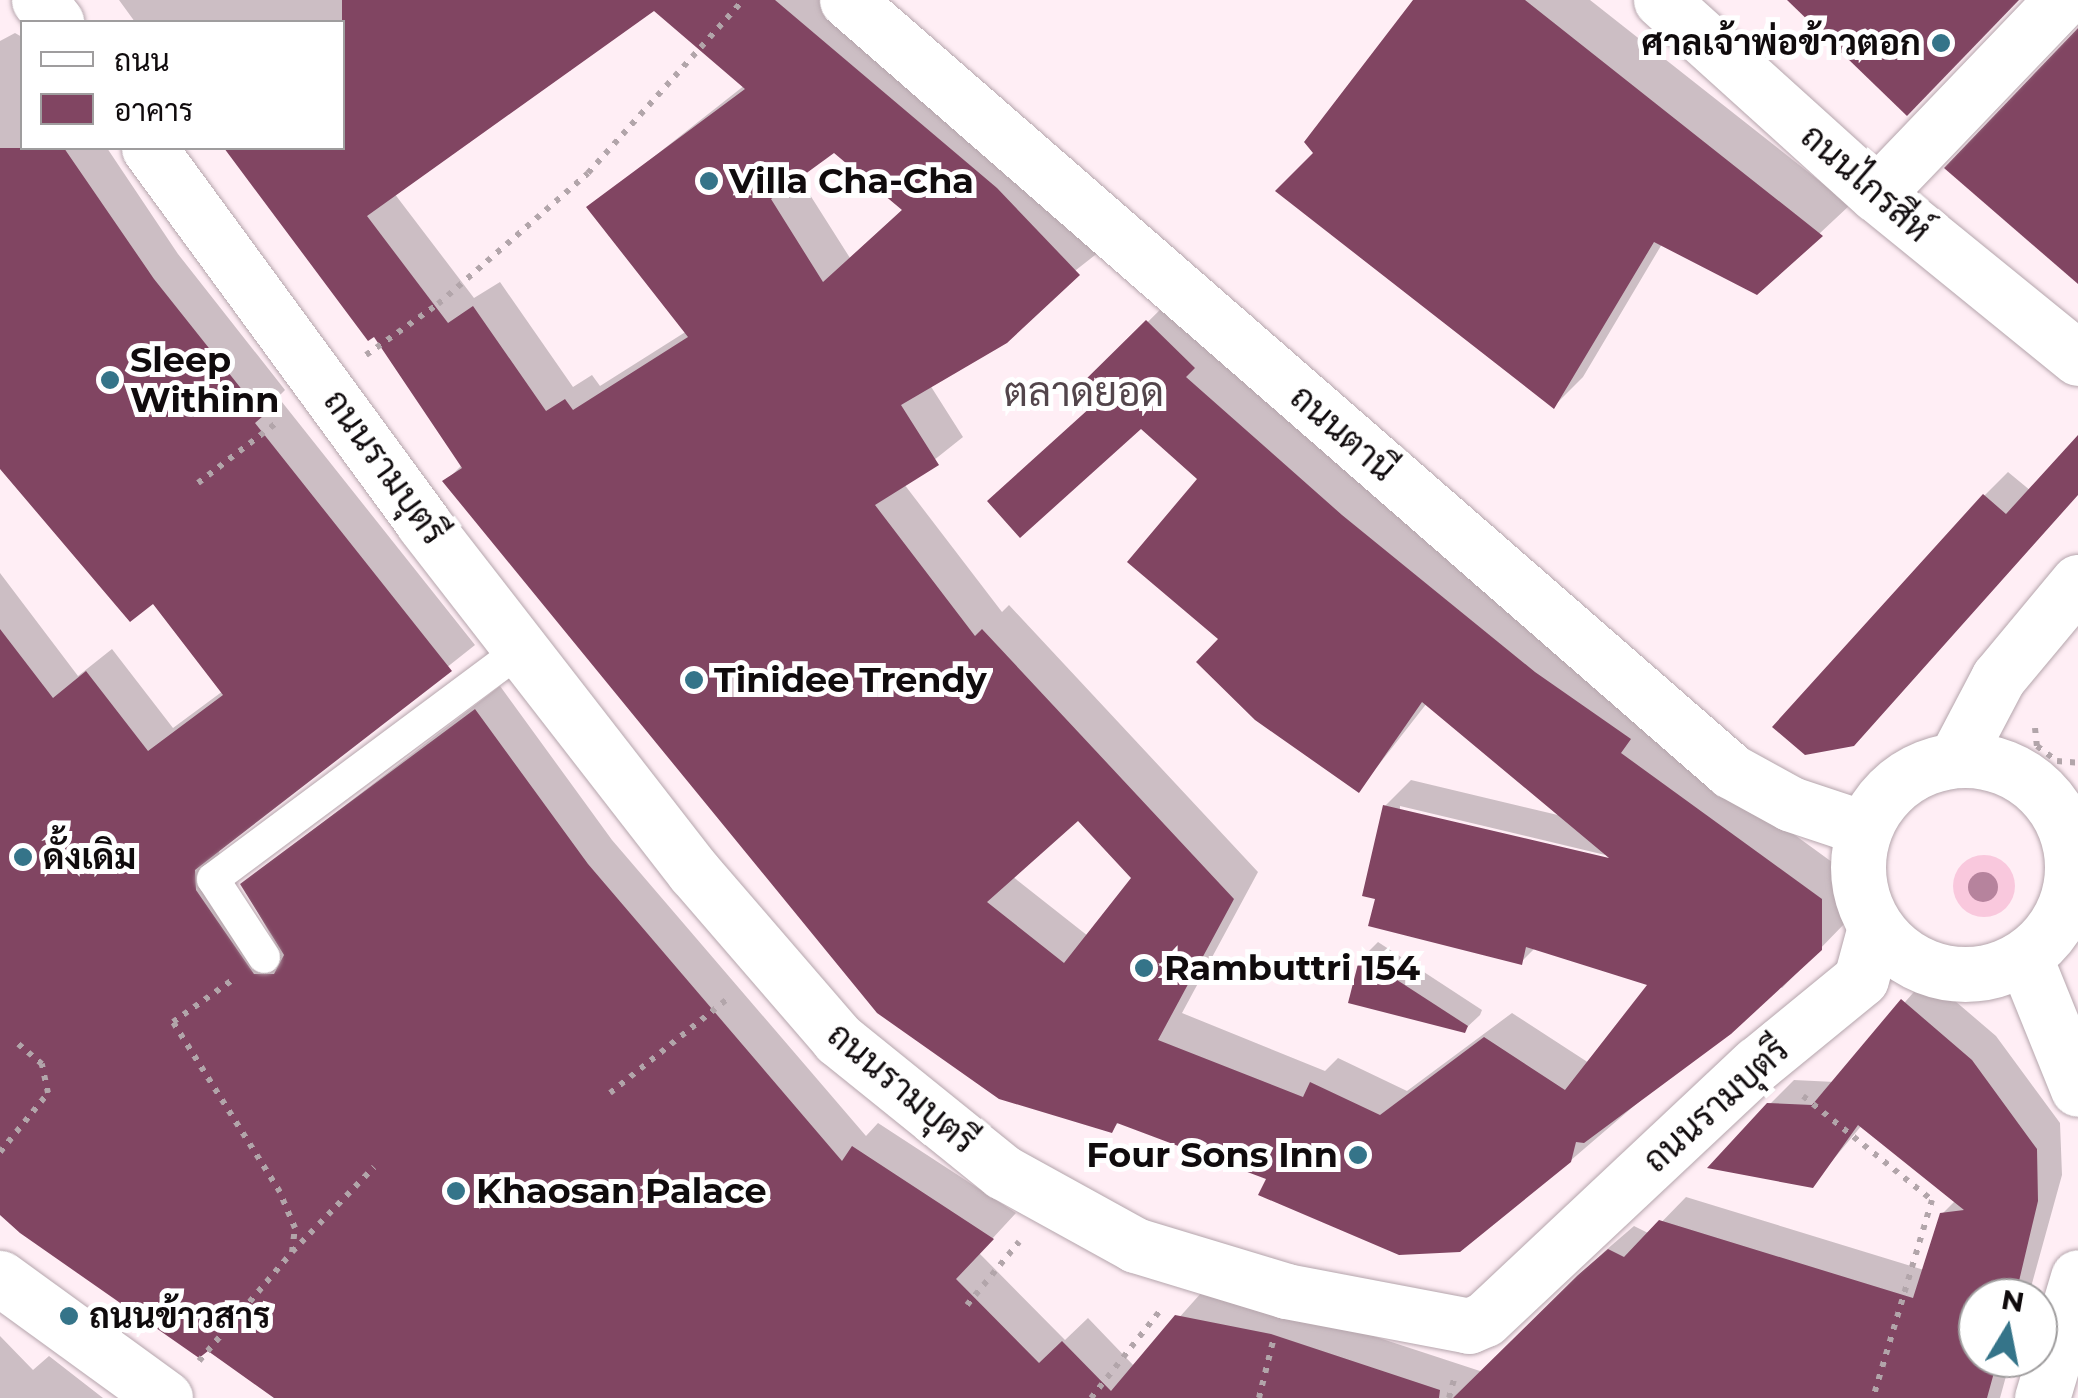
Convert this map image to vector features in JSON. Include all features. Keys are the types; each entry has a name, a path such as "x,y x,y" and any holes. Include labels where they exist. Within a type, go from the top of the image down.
{"street":[{"path":"39,0 54,20"},
{"name":"ถนนตานี","path":"847,0 1732,772 1791,804 1862,828"},
{"name":"ถนนไกรสีห์","path":"1661,0 1876,194 2078,358"},
{"path":"1876,194 2062,0"},
{"name":"ถนนรามบุตรี","path":"150,150 522,649 838,1039 917,1108 1052,1202 1136,1245 1390,1316 1469,1326 1485,1319 1756,1064 1861,979 1875,927"},
{"path":"1955,760 1998,678 2078,582"},
{"path":"1955,760 2014,770 2044,793 2065,824 2076,868 2056,925 2025,958 1955,974 1920,965 1875,927 1860,894 1856,856 1862,828 1902,780 1955,760"},
{"path":"2025,958 2078,1090"},
{"path":"2052,1395 2078,1277"},
{"path":"0,1278 176,1386"}],"lane":[{"path":"264,957 212,879 522,649"}],"path":[{"path":"198,483 438,304 588,173 743,0"},
{"path":"2039,710 2038,746 2056,761 2078,763"},
{"path":"264,957 174,1022 280,1192 295,1228 292,1252"},
{"path":"610,1094 773,963"},
{"path":"0,1152 48,1093 42,1064 18,1044"},
{"path":"1798,1092 1932,1200 1873,1398"},
{"path":"176,1386 292,1252 374,1167"},
{"path":"967,1305 1052,1202"},
{"path":"1091,1398 1195,1263"}],"shaded area":[{"path":"1984,855 2006,864 2015,886 2006,908 1984,917 1962,908 1953,886 1962,864"}],"building":[{"path":"342,0 775,0 997,188 1080,275 1007,343 901,405 939,465 875,505 975,636 982,629 1234,899 1158,1040 1303,1097 1310,1082 1380,1115 1484,1037 1565,1090 1647,985 1526,947 1522,965 1368,926 1375,899 1362,896 1383,805 1609,858 1422,702 1359,793 1255,720 1196,662 1218,639 1127,562 1197,479 1141,429 1020,538 987,501 1092,406 1076,389 1146,320 1195,368 1186,377 1342,515 1535,672 1631,739 1621,753 1822,899 1822,950 1731,1034 1584,1143 1576,1142 1571,1162 1460,1252 1399,1255 1258,1195 1266,1179 1117,1123 1112,1133 999,1099 877,1013 442,481 462,468 374,337 368,341 225,150 345,150","holes":["654,11 745,89 586,207 688,337 573,410 565,399 546,411 473,306 448,323 367,216","834,153 902,210 823,282 771,199","1078,821 1131,878 1064,963 987,902"]},
{"path":"1413,0 1525,0 1823,236 1757,295 1654,242 1554,409 1275,191 1313,153 1304,142"},
{"path":"1787,0 2019,0 1907,116"},
{"path":"2078,28 2078,284 1944,168"},
{"path":"0,148 65,150 154,279 263,416 255,423 452,671 195,870 196,890 254,974 274,974 284,955 240,884 475,709 588,864 842,1161 852,1146 994,1239 956,1279 1039,1363 1062,1341 1111,1391 1175,1315 1271,1334 1440,1390 1439,1398 274,1398 208,1351 199,1358 0,1215 0,629 53,698 86,671 148,751 223,695 153,604 130,622 0,469"},
{"path":"2078,435 2078,495 1854,746 1805,755 1772,727 1983,494 2006,514"},
{"path":"1360,956 1468,1026 1465,1033 1348,1003"},
{"path":"1901,999 1972,1060 2037,1149 2038,1201 2020,1278 1958,1278 1958,1378 1992,1378 1987,1398 1453,1398 1608,1249 1624,1257 1659,1220 1913,1298 1940,1213 1964,1210 1858,1125 1813,1188 1707,1168 1767,1103 1812,1105"}],"place":[{"name":"ศาลเจ้าพ่อข้าวตอก","path":"1941,43"},
{"name":"Villa Cha-Cha","path":"709,181"},
{"name":"Sleep Withinn","path":"110,380"},
{"name":"Tinidee Trendy","path":"694,680"},
{"name":"ดั้งเดิม","path":"23,857"},
{"name":"Rambuttri 154","path":"1144,968"},
{"name":"Four Sons Inn","path":"1358,1155"},
{"name":"Khaosan Palace","path":"456,1191"},
{"name":"ถนนข้าวสาร","path":"69,1316"}],"district":[{"name":"ตลาดยอด","path":"1084,392"}]}
